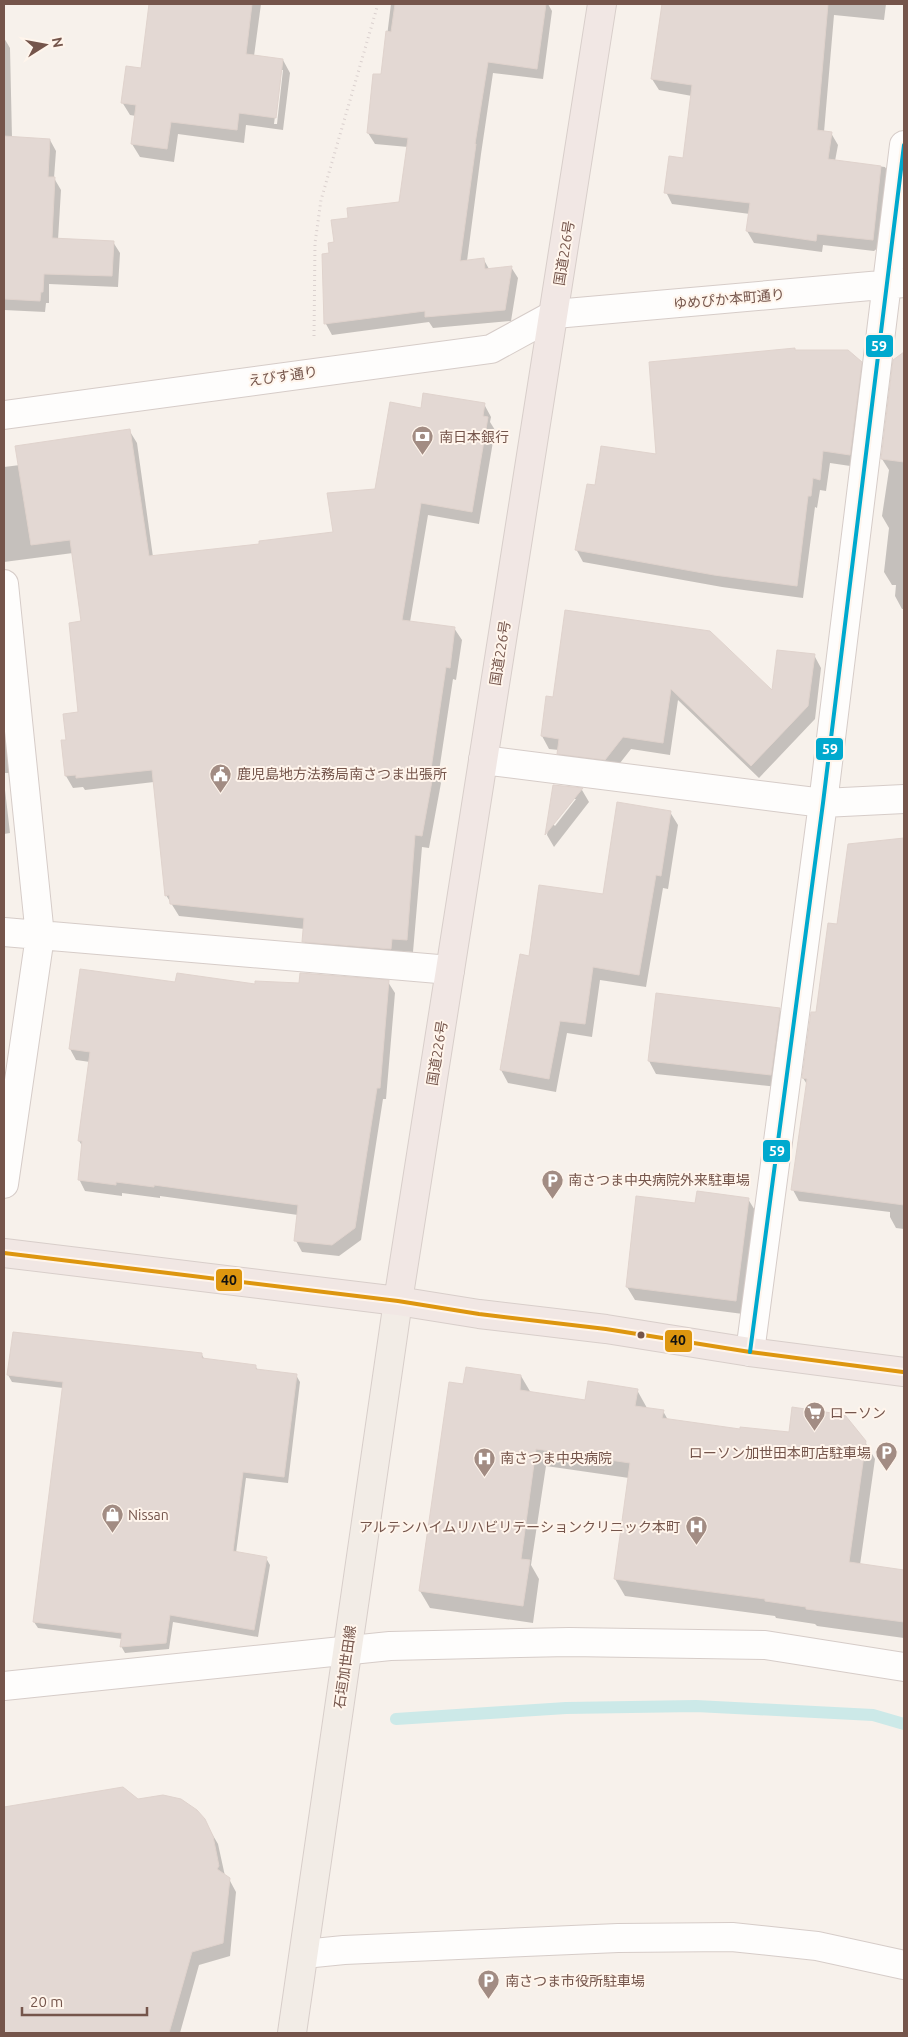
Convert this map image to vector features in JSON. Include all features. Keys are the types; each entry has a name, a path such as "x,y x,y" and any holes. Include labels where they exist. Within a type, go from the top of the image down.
{"highway":[{"name":"国道226号","path":"398,1301 555,314 602,4"},
{"path":"4,1253 398,1301 479,1314 606,1329 750,1352 904,1372"}],"main road":[{"name":"石垣加世田線","path":"292,2033 398,1301"}],"street":[{"path":"750,1352 822,803 896,284 904,146"},
{"name":"ゆめぴか本町通り","path":"555,314 896,284"},
{"name":"えびす通り","path":"4,415 491,349 555,314"},
{"path":"4,584 40,936 4,1184"},
{"path":"483,760 822,803 904,799"},
{"path":"4,932 450,970"},
{"path":"4,1686 346,1662 390,1646 569,1642 764,1645 904,1667"},
{"path":"304,1954 344,1950 599,1939 732,1937 817,1946 904,1965"}],"path":[{"path":"314,372 315,243 321,200 378,4"}],"building":[{"path":"149,4 252,4 246,54 283,59 276,118 239,113 237,130 171,122 167,149 131,144 136,105 121,103 126,66 141,68"},
{"path":"395,4 546,4 537,69 488,62 475,144 460,261 484,258 485,269 512,266 505,310 425,317 425,311 324,324 322,254 329,253 328,243 334,242 331,220 348,218 347,208 399,202 408,138 367,133 373,74 381,74 386,31 391,32"},
{"path":"662,4 828,4 817,130 832,132 828,159 881,166 873,240 817,234 816,241 746,231 750,203 664,193 669,156 683,158 692,85 651,79"},
{"path":"4,136 50,139 48,177 55,177 52,238 114,241 112,276 44,274 43,292 41,292 40,301 4,299"},
{"path":"795,348 795,350 848,350 862,362 850,455 823,451 820,480 813,478 811,496 808,496 797,586 714,575 575,550 587,484 595,485 601,446 656,454 649,362"},
{"path":"904,352 904,462 881,459 893,360"},
{"path":"423,393 485,403 483,416 488,417 472,512 421,503 402,620 455,627 450,668 446,667 431,769 434,770 422,836 415,835 407,940 392,939 391,949 302,942 304,918 170,904 169,895 165,896 152,770 76,778 76,775 65,776 61,740 66,740 63,714 78,712 69,623 81,621 70,540 31,545 15,446 130,429 149,556 259,544 259,541 333,532 327,493 375,489 390,402 421,408"},
{"path":"565,610 710,631 772,690 777,650 815,654 808,706 751,766 671,689 663,743 623,737 605,760 557,754 559,739 541,736 546,696 553,697"},
{"path":"553,785 583,788 545,835"},
{"path":"617,802 671,811 661,876 656,875 639,975 593,967 585,1024 560,1021 549,1079 500,1070 520,954 529,956 539,885 603,894"},
{"path":"904,838 904,1205 791,1190 807,1079 802,1078 811,1012 816,1012 828,923 837,924 848,844"},
{"path":"80,969 175,982 177,973 255,984 255,981 299,983 300,973 389,980 380,1088 377,1088 355,1228 332,1245 294,1241 298,1205 154,1185 154,1187 116,1182 116,1185 78,1180 82,1141 78,1141 90,1052 69,1049"},
{"path":"656,993 780,1008 771,1075 648,1061"},
{"path":"697,1191 749,1198 736,1301 626,1287 636,1196 695,1203"},
{"path":"13,1332 202,1353 202,1358 256,1365 256,1369 297,1374 284,1477 243,1472 233,1551 267,1557 254,1630 170,1615 166,1643 120,1647 122,1633 33,1622 63,1382 7,1375"},
{"path":"466,1367 521,1375 520,1390 585,1400 588,1381 638,1389 635,1406 664,1410 662,1418 740,1429 740,1427 789,1432 792,1407 845,1415 866,1441 849,1562 904,1570 904,1622 806,1609 806,1607 765,1601 765,1599 614,1579 630,1463 536,1449 521,1559 530,1560 523,1606 419,1591 449,1382 463,1384"},
{"path":"123,1787 138,1799 163,1795 181,1799 197,1810 205,1819 213,1836 219,1866 217,1869 230,1878 223,1943 192,1952 169,2033 4,2033 4,1807"}],"waterway":[{"path":"396,1719 566,1708 696,1706 873,1715 904,1724"}],"transit line":[{"name":"59","path":"750,1352 823,803 904,145"},
{"name":"40","path":"4,1253 398,1301 479,1314 606,1329 750,1352 903,1372"}],"place":[{"name":"南日本銀行","path":"423,456"},
{"name":"鹿児島地方法務局南さつま出張所","path":"221,793"},
{"name":"南さつま中央病院外来駐車場","path":"552,1199"},
{"name":"ローソン","path":"814,1432"},
{"name":"ローソン加世田本町店駐車場","path":"887,1472"},
{"name":"南さつま中央病院","path":"484,1477"},
{"name":"Nissan","path":"112,1534"},
{"name":"アルテンハイムリハビリテーションクリニック本町","path":"696,1546"},
{"name":"南さつま市役所駐車場","path":"489,2000"}]}
